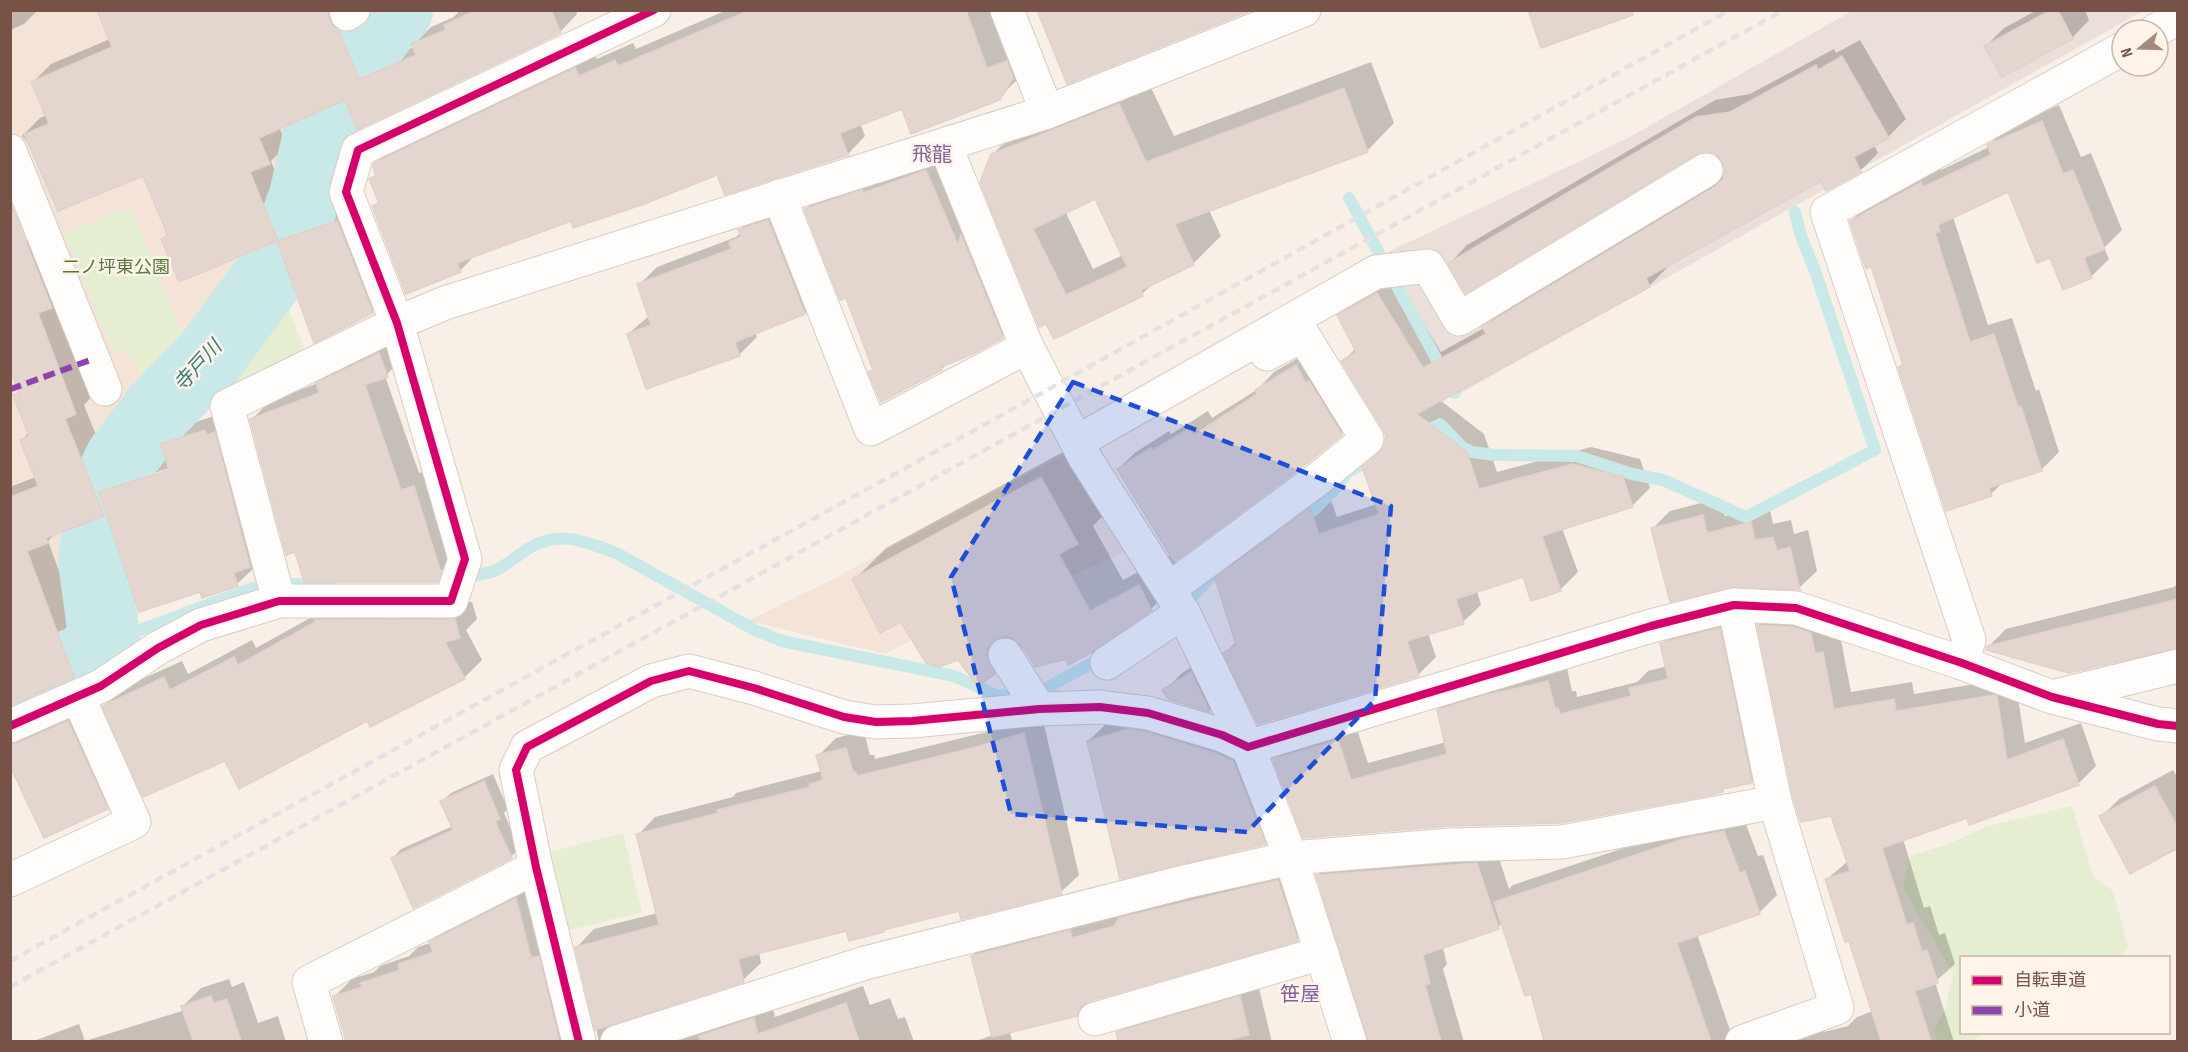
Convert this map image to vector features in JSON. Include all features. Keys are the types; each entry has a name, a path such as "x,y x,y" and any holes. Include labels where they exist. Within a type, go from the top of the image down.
{"street":[{"path":"346,10 347,14 353,10"},
{"path":"10,726 101,686 158,648 201,625 279,601 451,601 465,559 397,323 346,192 358,150 654,10"},
{"path":"279,601 227,406 397,323 445,303 1047,111 1304,10"},
{"path":"1015,13 1047,111"},
{"path":"1962,663 1969,640 1827,212 2110,56"},
{"path":"945,145 1027,347 1081,450 1176,601 1248,747 1291,858 1350,1041"},
{"path":"10,151 22,212 105,389"},
{"path":"1081,450 1385,271 1428,266 1459,319 1706,170"},
{"path":"779,196 871,429 1027,347"},
{"path":"1081,450 1184,400 1303,335 1367,439 1176,601 1107,663"},
{"path":"1734,605 1775,802 1837,1008 1742,1041"},
{"path":"579,1041 536,867 516,770 526,747 651,681 689,671 754,688 844,717 876,722 912,721 1040,709 1100,707 1148,714 1222,735 1248,747 1651,626 1734,605 1796,608 1962,663 2052,697 2158,724 2178,726"},
{"path":"1005,655 1040,709"},
{"path":"2052,697 2178,666"},
{"path":"10,880 134,822 78,697"},
{"path":"617,1041 865,963 1184,882 1291,858 1451,845 1562,842 1775,802"},
{"path":"326,1041 309,982 536,867"},
{"path":"1095,1019 1322,953"}],"highlighted area":[{"path":"1073,382 1391,506 1375,700 1247,832 1011,814 951,577"}],"shaded area":[{"path":"11,11 373,11 369,13 341,64 298,159 292,193 277,241 228,312 140,409 109,455 91,496 80,549 86,606 77,645 73,650 11,676"},
{"path":"1852,11 2143,11 2131,18 2110,18 2110,29 1461,393 1386,253 1628,138"},
{"path":"1068,452 1131,549 1025,597 1018,585 885,654 748,621 839,576"}],"green space":[{"name":"二ノ坪東公園","path":"131,208 188,350 147,392 134,357 111,347 65,234"},
{"path":"285,299 304,349 225,394 216,370"},
{"path":"2072,806 2093,876 2113,891 2128,946 2122,956 1960,956 1960,1034 1984,1034 1973,1041 1938,1041 1933,1030 1946,1008 1953,973 1903,888 1910,856 1954,842 1985,827"},
{"path":"623,833 642,912 566,931 546,853"}],"building":[{"path":"97,10 328,10 329,19 339,31 359,79 416,55 411,44 446,30 444,25 476,10 551,10 561,33 357,130 345,100 259,138 270,164 250,172 278,241 337,221 373,313 314,343 277,241 179,282 161,239 168,236 143,176 58,211 24,134 49,124 31,82 112,47"},
{"path":"750,10 966,10 987,68 1007,61 1013,78 1000,100 911,134 902,109 840,133 848,155 725,195 717,175 644,204 573,228 571,221 457,263 461,272 406,294 372,206 379,203 369,179 376,176 374,163 575,68 579,76 615,60 618,66"},
{"path":"1037,10 1246,10 1247,12 1067,84"},
{"path":"1528,10 1632,10 1633,15 1541,48"},
{"path":"2051,10 2058,10 2073,39 2002,77 1984,46"},
{"path":"1842,56 1889,138 1854,157 1861,172 1826,191 1821,181 1646,278 1650,287 1417,414 1467,452 1479,489 1572,464 1623,477 1633,507 1542,536 1561,591 1531,601 1523,577 1456,599 1464,624 1407,641 1419,676 1258,724 1223,653 1236,645 1215,578 1310,508 1319,534 1379,514 1362,467 1379,453 1386,437 1341,361 1356,352 1337,315 1377,293 1423,368 1486,334 1482,327 1716,186 1723,179 1725,170 1722,161 1715,153 1705,151 1696,154 1466,293 1448,263 1696,117 1730,112 1816,65 1818,70"},
{"path":"1344,88 1368,152 1175,224 1194,265 1141,290 1143,296 1054,339 1046,324 1039,327 980,182 991,154 1119,104 1146,162","holes":["1095,199 1127,267 1066,295 1033,229"]},
{"path":"2042,121 2063,174 2073,170 2105,249 2084,258 2092,278 2063,290 2050,258 2037,263 2008,192 1938,225 1940,231 1935,233 1970,342 1994,334 2042,471 1989,488 1992,496 1946,511 1898,367 1903,365 1871,266 1866,269 1850,221 1921,182 1923,187 1991,155 1987,145"},
{"path":"926,170 958,245 961,235 1003,338 941,367 942,370 881,402 868,372 873,370 846,298 840,300 804,209 862,190 863,193"},
{"path":"12,206 52,308 38,313 76,414 65,419 104,516 46,538 48,543 27,551 74,677 10,705 10,497 38,486 20,440 29,436 13,395 20,393 10,369"},
{"path":"768,220 805,314 735,342 740,356 646,389 627,334 651,325 637,284 731,249 729,242 741,237 738,230"},
{"path":"379,353 388,377 365,385 401,490 414,486 441,573 437,582 304,582 295,552 286,555 250,419 319,393 316,383"},
{"path":"1296,365 1306,383 1309,381 1342,435 1174,562 1117,469 1190,428 1194,435 1257,394 1255,390"},
{"path":"205,430 207,435 215,432 250,567 234,573 238,586 202,598 200,592 139,612 99,492 169,470 161,444"},
{"path":"1041,477 1078,544 1059,554 1090,611 1139,585 1152,610 1094,651 1068,665 1067,659 1035,667 1027,653 1014,639 1005,636 996,639 989,646 986,655 995,674 978,686 958,660 939,667 926,663 901,622 880,633 852,579"},
{"path":"1703,515 1707,533 1751,522 1755,540 1773,537 1777,551 1790,547 1800,590 1731,587 1670,602 1651,528"},
{"path":"2178,599 2178,648 2069,673 1986,650 1987,646"},
{"path":"455,619 460,638 445,642 465,679 370,727 367,721 239,789 225,761 143,797 102,706 164,677 170,690 234,657 238,665 315,620"},
{"path":"1757,625 1793,627 1811,633 1815,653 1823,652 1834,709 1894,699 1896,711 1994,695 1997,696 2007,760 2063,739 2079,785 1969,825 1967,818 1882,848 1907,925 1913,923 1922,952 1927,950 1938,983 1915,991 1931,1041 1881,1041 1849,941 1845,942 1825,879 1850,871 1831,816 1801,822 1793,797"},
{"path":"1720,628 1752,783 1723,789 1723,792 1711,795 1560,823 1449,826 1303,838 1273,759 1338,740 1351,780 1447,754 1437,710 1486,695 1548,681 1555,708 1558,708 1560,714 1631,696 1629,688 1668,679 1660,643"},
{"path":"1191,672 1210,712 1168,699 1162,690"},
{"path":"68,721 108,809 44,838 10,766 10,744 18,743"},
{"path":"1128,729 1144,731 1215,753 1233,761 1266,844 1120,879 1087,741"},
{"path":"1024,733 1062,894 961,919 959,911 849,941 846,931 738,959 744,982 595,1030 575,947 659,925 636,834 718,813 717,810 810,787 809,784 823,780 816,755 846,748 853,772 856,772 857,776"},
{"path":"484,781 500,819 495,821 512,858 413,908 391,858 453,830 440,801"},
{"path":"2155,786 2178,828 2178,848 2130,874 2099,816"},
{"path":"1724,831 1740,873 1745,871 1760,914 1677,943 1711,1041 1544,1041 1531,994 1525,996 1494,902 1686,838"},
{"path":"1477,863 1499,929 1423,955 1430,983 1425,985 1441,1041 1368,1041 1316,875"},
{"path":"1278,880 1298,941 1090,1001 1081,1006 1077,1016 992,1037 971,956 1070,930 1072,938 1114,926 1119,918"},
{"path":"516,898 531,958 539,956 559,1040 346,1041 333,996 362,987 360,983 400,970 398,964 433,952 429,942"},
{"path":"211,996 214,1003 227,999 241,1041 193,1041 181,1006"},
{"path":"1240,996 1249,1035 1224,1041 1118,1041 1116,1032"},
{"path":"846,1003 859,1041 701,1041 699,1036 754,1018 758,1034"}],"waterway":[{"name":"寺戸川","path":"10,690 89,658 104,635 94,561 103,498 120,460 159,409 208,359 273,271 293,229 305,196 319,135 340,87 361,54 397,10"},
{"path":"1349,198 1455,393"},
{"path":"1420,434 1440,424 1462,447 1472,452 1495,455 1577,456 1632,474 1663,480 1746,517 1875,450 1800,233 1795,212"},
{"path":"1259,539 1289,526 1315,509 1348,472 1385,452"},
{"path":"424,576 486,573 498,569 540,542 563,538 574,539 618,554 755,630 782,641 954,676 998,696 1041,691 1103,657"},
{"path":"1181,609 1216,571"},
{"path":"104,635 140,630 252,588 332,581"}],"railway":[{"path":"10,961 1049,389 1730,10"},
{"path":"10,987 1784,10"}],"marked path":[{"path":"10,388 93,359"}],"cycle path":[{"path":"10,726 101,686 158,648 201,625 279,601 451,601 465,559 397,323 346,192 358,150 654,10"},
{"path":"579,1042 536,867 516,770 527,747 651,681 689,671 754,688 844,717 876,722 912,721 1039,709 1100,707 1148,713 1222,735 1248,747 1651,626 1734,605 1796,608 1962,663 2052,697 2158,724 2178,726"}],"district":[{"name":"飛龍","path":"932,155"},
{"name":"笹屋","path":"1300,995"}]}
